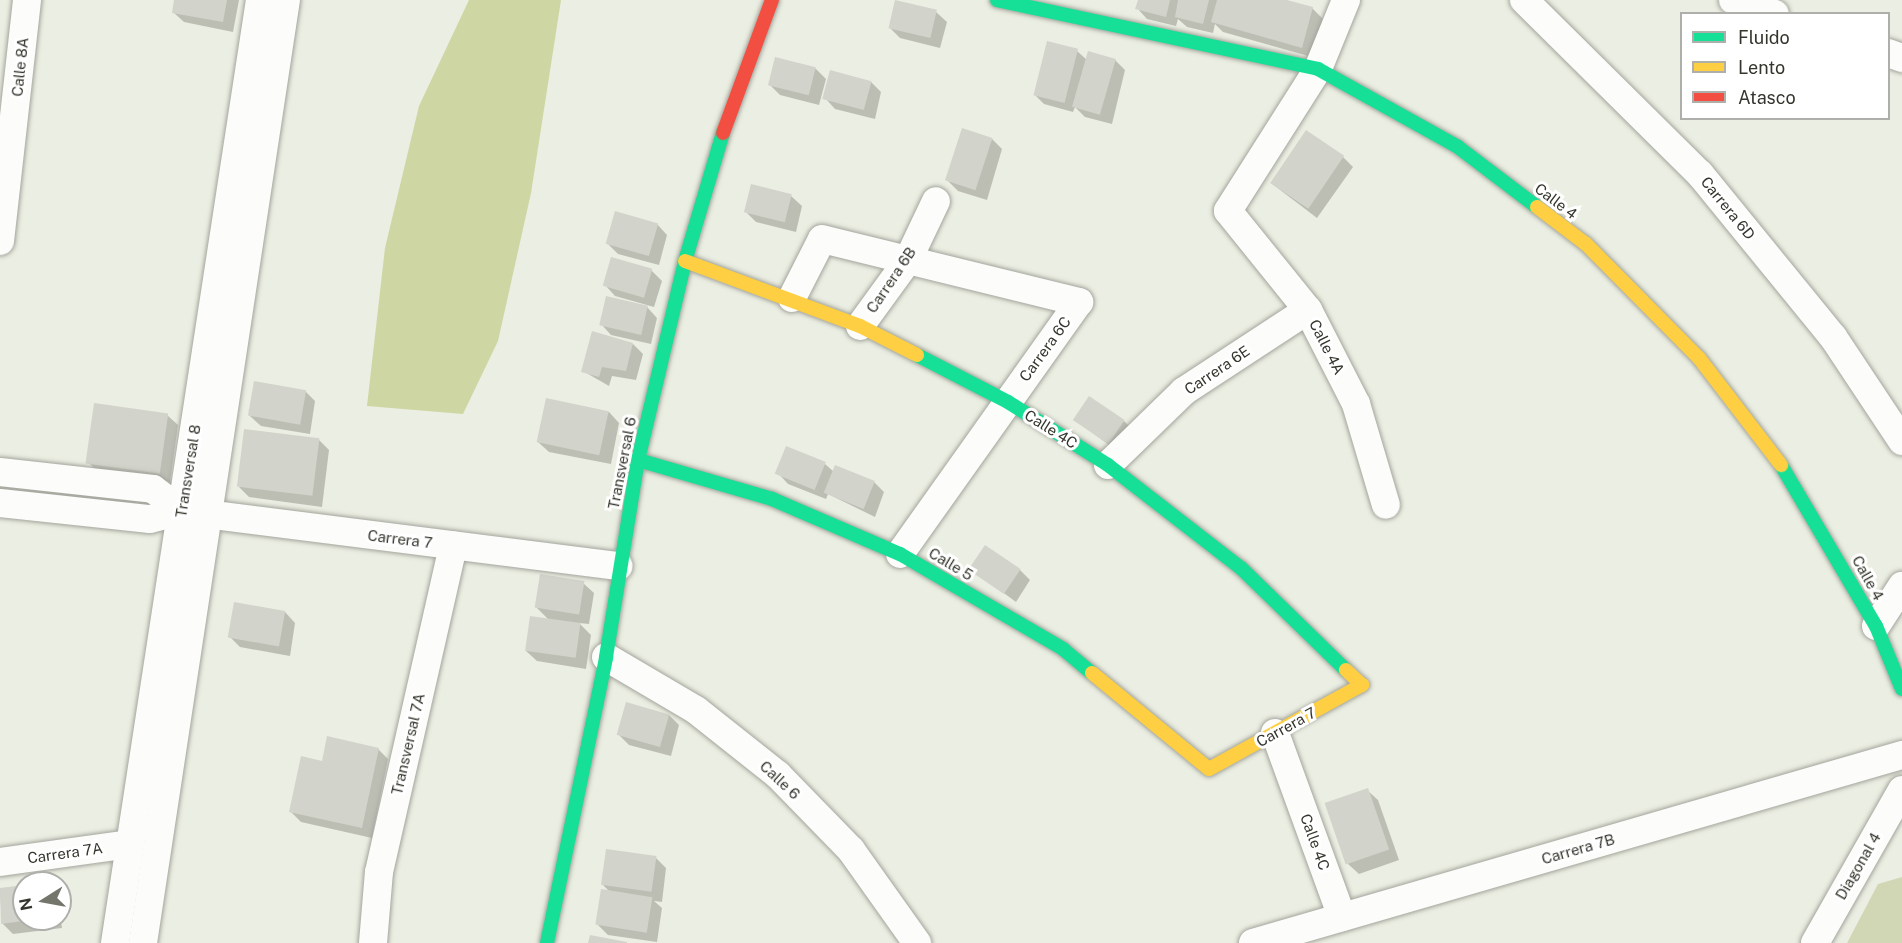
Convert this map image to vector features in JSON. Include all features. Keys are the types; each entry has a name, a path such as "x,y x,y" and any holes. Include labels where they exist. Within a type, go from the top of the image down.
{"street":[{"name":"Calle 8A","path":"0,241 27,0"},
{"name":"Transversal 8","path":"143,943 260,0"},
{"name":"Transversal 8","path":"115,943 130,844 195,512 286,0"},
{"name":"Transversal 6","path":"547,943 606,657 638,460 685,261 734,98 772,0"},
{"name":"Calle 4","path":"997,0 1318,69 1458,147 1586,244 1683,342 1797,486 1876,626 1902,689"},
{"path":"1318,69 1346,0"},
{"name":"Carrera 6D","path":"1524,0 1700,174 1833,337 1902,441"},
{"path":"1733,0 1768,12"},
{"name":"Calle 4A","path":"1318,69 1227,211 1308,310 1356,404 1386,505"},
{"name":"Carrera 6B","path":"860,326 908,260 936,201"},
{"name":"Carrera 6C","path":"792,298 822,239 1079,302 900,554"},
{"name":"Calle 4C","path":"685,261 792,298 860,326 1008,402 1108,465 1241,568 1362,685"},
{"name":"Carrera 6E","path":"1108,465 1184,391 1308,310"},
{"name":"Calle 5","path":"638,460 772,499 900,554 1063,650 1209,769"},
{"name":"Carrera 7","path":"0,472 153,489 195,512"},
{"name":"Carrera 7","path":"0,503 150,519 195,512 619,566"},
{"name":"Transversal 7A","path":"373,943 380,872 453,546"},
{"path":"1876,626 1902,586"},
{"name":"Calle 6","path":"606,657 696,710 778,775 850,850 917,943"},
{"name":"Carrera 7","path":"1209,769 1362,685"},
{"name":"Calle 4C","path":"1275,733 1342,917"},
{"name":"Carrera 7B","path":"1253,943 1902,755"},
{"name":"Diagonal 4","path":"1815,943 1902,790"},
{"name":"Carrera 7A","path":"0,862 130,844"}],"green space":[{"path":"469,0 561,0 531,193 498,341 463,414 367,406 385,248 419,106"},
{"path":"1902,877 1902,943 1847,943 1878,884"}],"building":[{"path":"174,0 227,0 223,22 172,13"},
{"path":"895,0 937,10 930,38 888,28"},
{"path":"1138,0 1170,0 1166,17 1135,9"},
{"path":"1178,0 1209,0 1203,24 1175,17"},
{"path":"1217,0 1287,0 1313,7 1302,48 1211,22"},
{"path":"1047,41 1078,49 1065,103 1033,95"},
{"path":"1088,51 1116,59 1100,115 1072,107"},
{"path":"775,57 816,67 809,95 768,85"},
{"path":"830,70 872,81 864,110 822,99"},
{"path":"962,128 992,138 975,190 945,180"},
{"path":"1306,130 1344,156 1308,209 1270,183"},
{"path":"751,184 792,194 785,222 744,212"},
{"path":"615,211 658,223 649,256 606,244"},
{"path":"611,257 652,269 644,298 603,286"},
{"path":"606,296 648,306 641,335 599,325"},
{"path":"592,331 633,343 626,371 602,367 599,377 581,372"},
{"path":"254,381 306,390 300,425 248,415"},
{"path":"1089,396 1125,420 1108,444 1073,420"},
{"path":"546,398 609,411 599,455 537,442"},
{"path":"94,403 168,413 160,474 86,463"},
{"path":"244,429 319,438 312,496 237,487"},
{"path":"786,446 826,462 815,490 775,474"},
{"path":"835,465 875,481 864,509 824,493"},
{"path":"985,545 1021,569 1004,594 968,570"},
{"path":"540,574 584,581 579,615 535,608"},
{"path":"234,602 285,611 279,646 228,637"},
{"path":"530,616 581,623 576,658 525,651"},
{"path":"626,702 669,714 660,747 617,735"},
{"path":"327,736 379,748 362,828 289,812 301,756 322,761"},
{"path":"1368,788 1389,849 1346,864 1325,803"},
{"path":"606,849 657,856 651,892 601,885"},
{"path":"12,886 12,922 1,924 0,888"},
{"path":"601,889 652,897 647,933 595,925"},
{"path":"590,935 627,942 627,943 588,943"}],"traffic: fast":[{"path":"997,0 1318,69 1458,147 1537,207"},
{"path":"547,943 606,657 638,460 685,261 723,133"},
{"path":"917,355 1008,402 1108,465 1241,568 1346,670"},
{"path":"638,460 772,499 900,554 1063,649 1092,673"},
{"path":"1781,465 1876,626 1902,689"}],"traffic: slow":[{"path":"1537,207 1586,244 1699,358 1781,465"},
{"path":"685,261 860,326 917,355"},
{"path":"1092,673 1209,769 1362,685 1346,670"}],"traffic: jam":[{"path":"723,133 772,0"}]}
